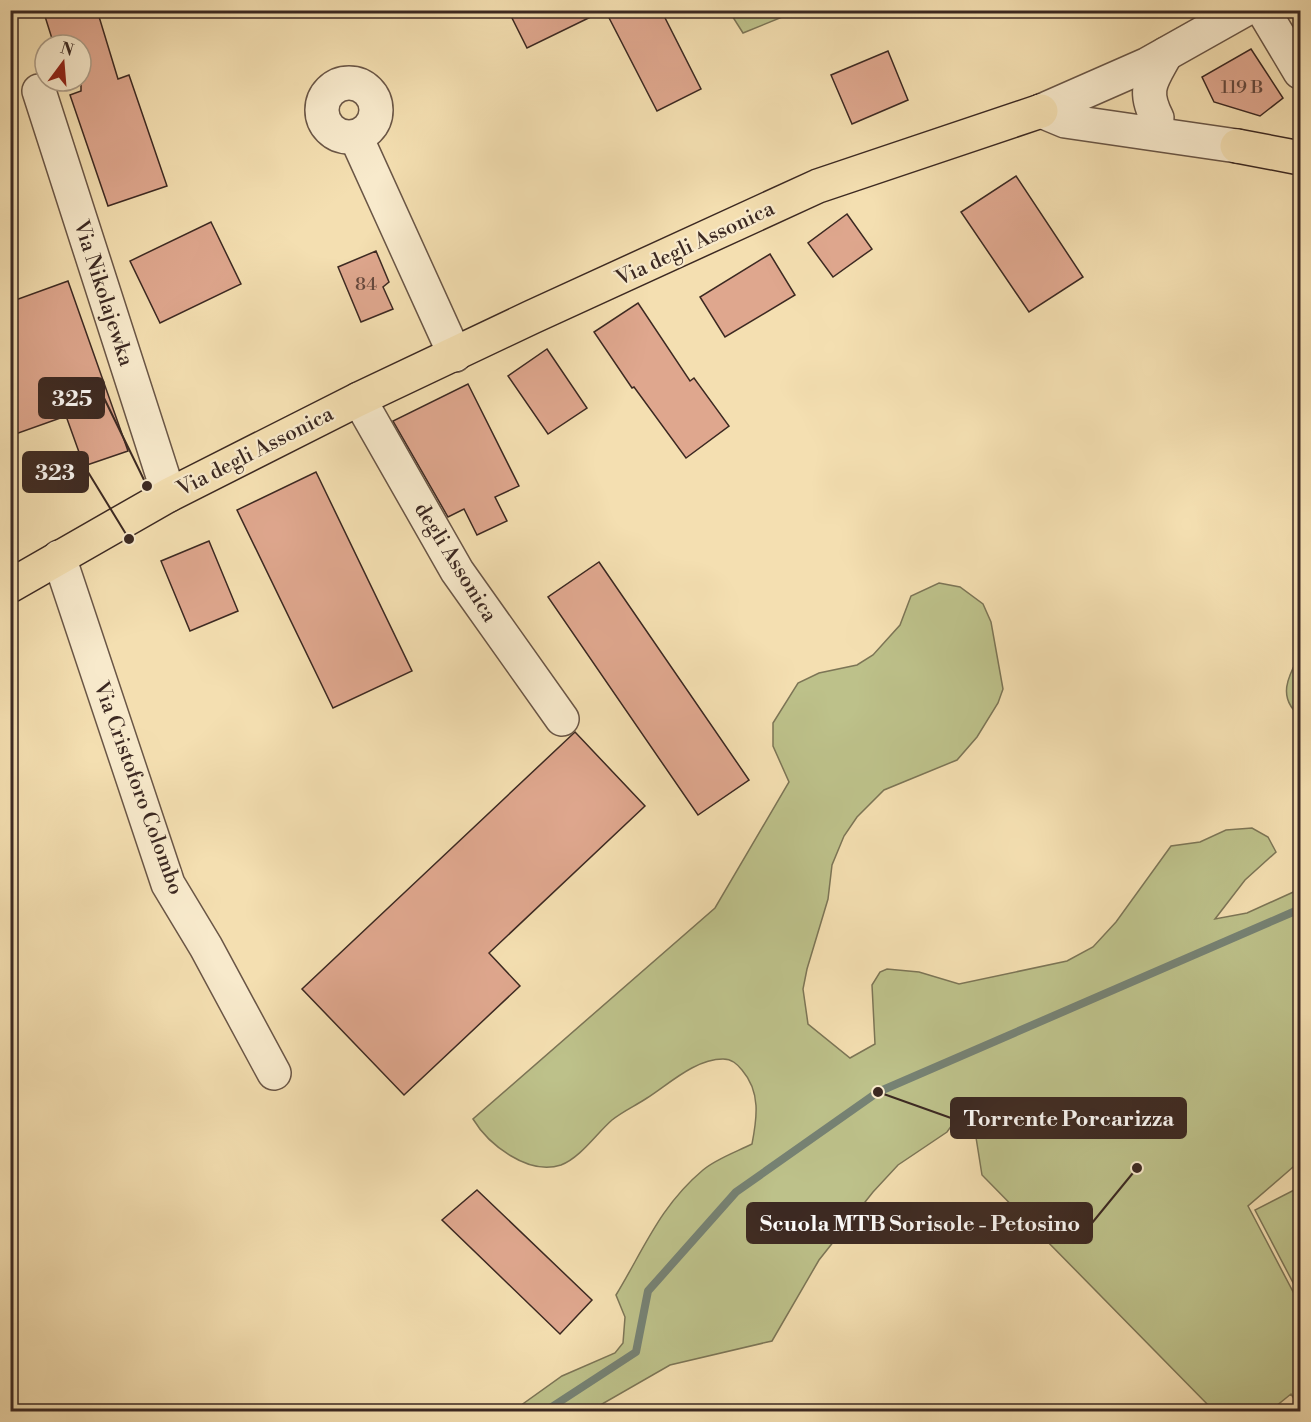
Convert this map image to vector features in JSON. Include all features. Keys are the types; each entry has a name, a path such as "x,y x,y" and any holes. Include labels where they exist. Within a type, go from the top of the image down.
{"main road":[{"name":"Via degli Assonica","path":"10,586 162,498 358,399 818,186 1041,111"},
{"path":"1237,146 1300,158"}],"street":[{"name":"Via degli Assonica","path":"1041,111 1166,54 1244,10"},
{"path":"1263,10 1300,72"},
{"path":"1157,118 1149,102 1149,87 1166,54"},
{"name":"Via Nikolajewka","path":"40,93 162,498"},
{"path":"1078,96 1102,105 1157,118 1237,146"},
{"path":"1041,111 1065,121 1237,146"},
{"path":"356,137 455,355"},
{"name":"degli Assonica","path":"358,399 457,571 562,719"},
{"name":"Via Cristoforo Colombo","path":"59,557 168,884 206,947 274,1073"}],"green space":[{"path":"729,11 797,11 743,33"},
{"path":"939,583 960,587 983,604 991,622 1003,689 998,703 977,737 957,760 884,790 857,817 844,836 832,865 828,899 803,989 808,1024 850,1058 875,1044 872,985 880,972 887,969 919,972 959,984 1067,961 1093,947 1116,922 1171,846 1200,842 1226,830 1252,828 1268,837 1276,852 1245,880 1215,919 1247,913 1300,889 1300,1161 1248,1206 1300,1305 1300,1408 1291,1394 1270,1411 1214,1411 982,1175 970,1100 947,1132 898,1165 873,1192 819,1260 772,1341 670,1365 590,1411 513,1411 562,1376 615,1353 623,1343 625,1317 616,1295 654,1229 675,1198 714,1162 752,1144 756,1115 755,1096 748,1078 734,1062 723,1059 702,1063 616,1117 582,1151 568,1161 561,1165 548,1167 535,1166 510,1156 488,1138 473,1119 715,908 789,782 773,746 773,723 798,683 819,673 857,665 873,655 900,625 911,596"},
{"path":"1300,654 1300,716 1288,701 1287,686"},
{"path":"1300,1187 1300,1296 1255,1210"}],"building":[{"path":"43,10 97,10 118,79 129,75 167,186 108,206 70,95 93,93 93,33 50,33"},
{"path":"508,10 605,10 527,48"},
{"path":"605,10 661,10 701,89 657,111"},
{"path":"1251,49 1283,98 1260,116 1214,102 1202,77"},
{"path":"888,51 908,100 852,124 831,75"},
{"path":"1016,176 1083,277 1029,312 961,212"},
{"path":"847,214 872,249 833,277 808,243"},
{"path":"211,222 241,284 160,323 130,261"},
{"path":"376,251 389,282 383,287 393,309 361,322 338,267"},
{"path":"770,254 795,295 725,337 700,297"},
{"path":"68,281 128,451 84,466 66,416 10,436 10,302"},
{"path":"638,303 690,381 694,378 729,426 686,458 634,387 632,388 594,332"},
{"path":"547,349 587,408 548,434 508,376"},
{"path":"468,384 519,486 495,497 507,521 477,535 464,509 448,517 393,421"},
{"path":"316,472 412,671 333,708 237,510"},
{"path":"209,541 238,611 190,631 161,561"},
{"path":"599,562 749,780 698,815 548,597"},
{"path":"575,732 645,806 489,953 520,986 404,1095 302,989"},
{"path":"477,1190 592,1300 560,1334 442,1220"}],"waterway":[{"path":"544,1412 636,1352 648,1291 736,1192 878,1092 1300,909"}],"place":[{"name":"325","path":"147,486"},
{"name":"323","path":"129,539"},
{"name":"Torrente Porcarizza","path":"878,1092"},
{"name":"Scuola MTB Sorisole - Petosino","path":"1137,1168"}]}
